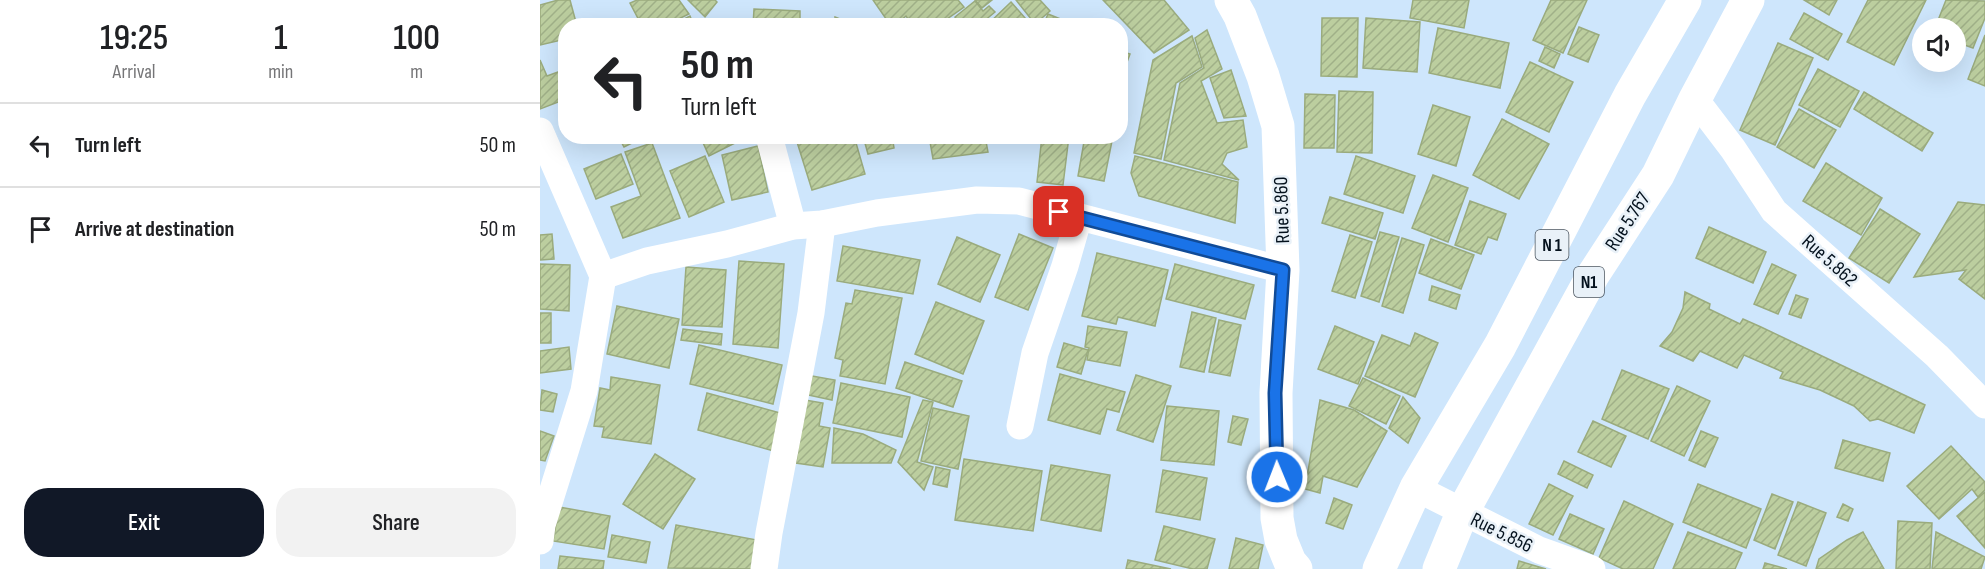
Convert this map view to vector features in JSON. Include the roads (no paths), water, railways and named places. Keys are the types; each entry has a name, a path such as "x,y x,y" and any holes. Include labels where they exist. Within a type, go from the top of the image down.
{"main road":[{"name":"Rue 5.860","path":"1231,0 1240,16 1263,76 1278,126 1283,270 1275,393 1278,518 1281,540 1290,562 1296,569"},
{"name":"N 1","path":"1378,569 1416,489 1500,346 1630,95 1685,0"},
{"name":"Rue 5.767","path":"1439,569 1462,513 1593,274 1658,175 1695,99 1748,0"}],"street":[{"name":"Rue 5.862","path":"1695,99 1733,149 1774,211 1937,356 1985,405"},
{"path":"540,131 603,276 584,391 542,525 540,541"},
{"path":"771,144 793,226"},
{"path":"603,276 646,261 727,244 793,226 822,224 877,213 977,200 1019,201 1283,270"},
{"path":"1020,426 1035,353 1079,217"},
{"path":"764,569 811,313 822,224"},
{"name":"Rue 5.856","path":"1416,489 1539,550 1592,569"}]}
